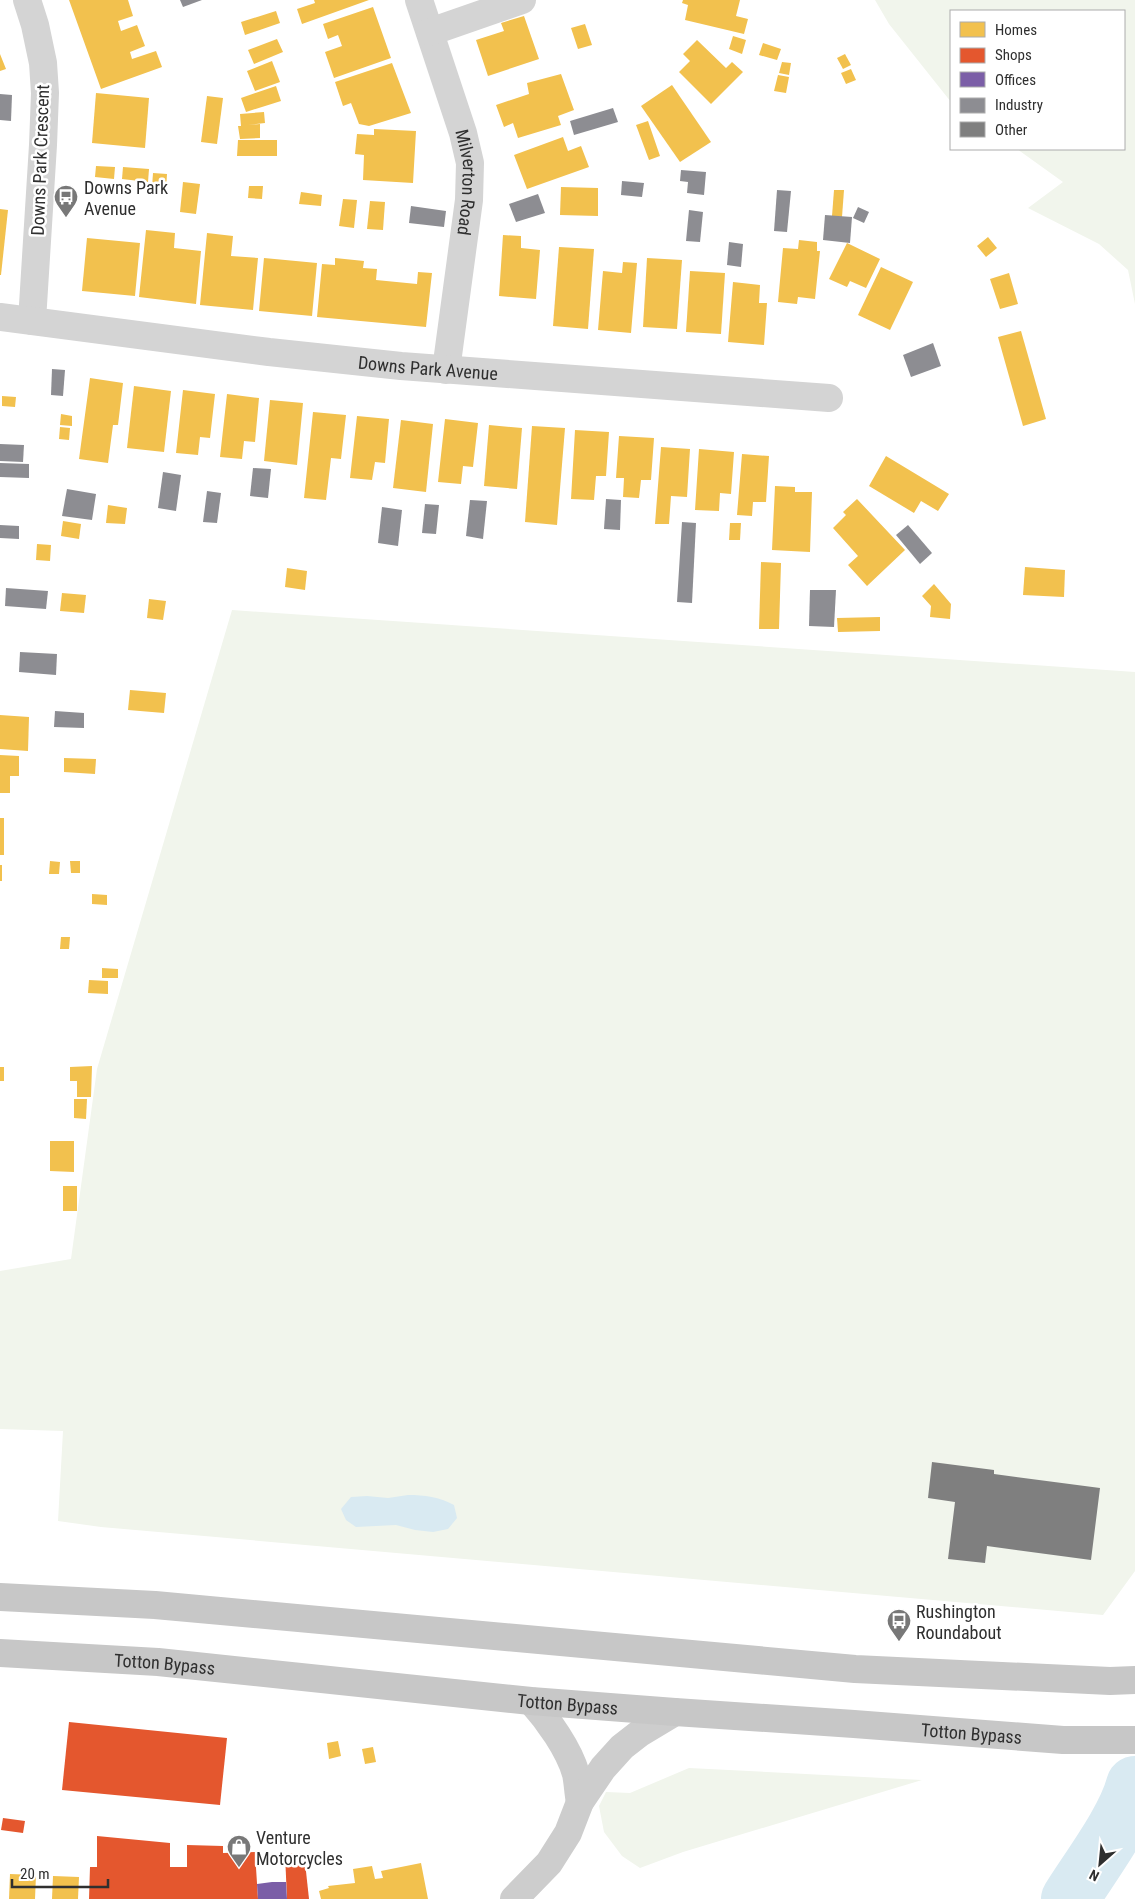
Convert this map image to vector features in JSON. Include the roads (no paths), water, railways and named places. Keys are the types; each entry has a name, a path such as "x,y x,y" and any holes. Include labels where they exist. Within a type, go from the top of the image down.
{"main road":[{"path":"0,1597 155,1605 855,1669 1126,1680"},
{"name":"Totton Bypass","path":"0,1653 158,1662 531,1701 674,1712 1081,1740 1135,1740"},
{"path":"531,1701 544,1716 562,1744 576,1773 580,1802"},
{"path":"514,1899 549,1863 568,1833 580,1802 603,1768 622,1747 640,1733 674,1712"}],"street":[{"name":"Downs Park Crescent","path":"27,0 35,25 43,63 45,93 32,321"},
{"name":"Milverton Road","path":"418,0 463,133 470,163 469,200 446,370"},
{"path":"430,32 522,0"},
{"name":"Downs Park Avenue","path":"0,317 288,354 446,370 829,398"}],"waterway":[{"path":"1070,1899 1116,1828 1135,1785"}],"place":[{"name":"Downs Park Avenue","path":"66,218"},
{"name":"Rushington Roundabout","path":"899,1642"},
{"name":"Venture Motorcycles","path":"239,1868"}]}
